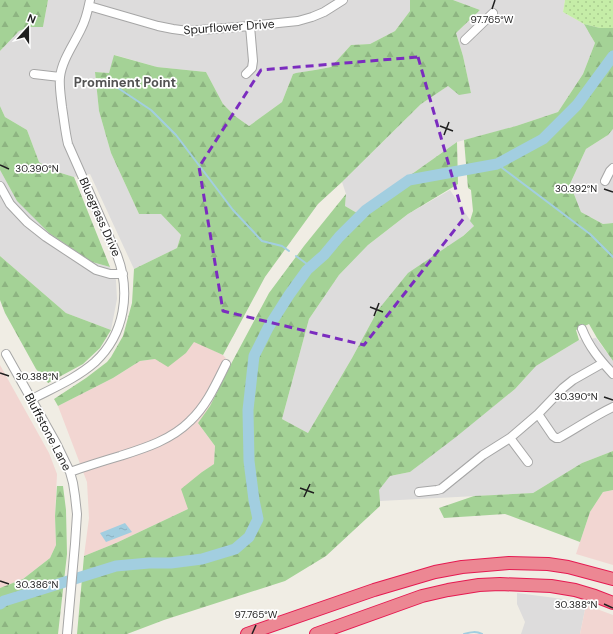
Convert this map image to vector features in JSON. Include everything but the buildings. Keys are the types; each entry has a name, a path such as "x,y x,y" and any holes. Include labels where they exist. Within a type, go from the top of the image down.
{"highway":[{"path":"247,634 374,590 435,572 462,566 509,563 548,564 568,566 613,579"},
{"path":"316,634 422,596 479,585 500,584 551,586 575,590 613,603"}],"street":[{"name":"Spurflower Drive","path":"90,3 158,26 188,31 298,21 324,12 343,0"},
{"name":"Bluegrass Drive","path":"32,399 77,375 95,362 110,344 116,332 123,311 125,298 123,274 117,255 68,144 61,96 60,77 65,59 82,27 90,3"},
{"path":"465,40 493,13"},
{"path":"246,74 252,68 253,61 250,26"},
{"path":"34,74 60,77"},
{"path":"605,181 613,168"},
{"path":"0,186 10,204 27,222 46,237 96,270 110,274 123,274"},
{"path":"582,329 592,350 613,374"},
{"name":"Bluffstone Lane","path":"6,354 56,443 70,472 77,514 67,634"},
{"path":"419,492 441,489 483,455 510,438 538,414 563,388 573,380 603,363"},
{"path":"70,472 150,446 176,432 191,421 203,406 211,394 226,364"},
{"path":"538,414 553,436 559,438 613,407"},
{"path":"510,438 528,462"}],"highlighted area":[{"path":"418,57 464,218 364,345 223,311 199,167 261,70"}],"shaded area":[{"path":"48,0 410,0 410,11 395,31 370,44 351,45 331,67 293,74 282,102 249,126 235,116 223,104 206,72 157,67 115,55 109,73 95,72 99,111 111,153 139,214 161,213 181,235 177,248 134,269 90,174 74,177 51,170 39,162 27,130 5,117 0,106 0,51 19,31 29,27 43,27"},
{"path":"453,0 565,0 563,12 584,24 595,43 583,74 558,112 516,126 457,142 357,213 345,206 346,194 342,182 421,104 448,86 471,93 463,56 456,33 480,10"},
{"path":"613,129 613,223 603,224 581,212 570,184 586,149 608,135"},
{"path":"0,170 17,201 92,262 110,267 116,280 117,299 111,330 66,313 0,256"},
{"path":"450,190 474,226 378,310 308,433 282,419 309,319 339,275 368,245 408,214"},
{"path":"596,338 613,361 613,451 582,463 533,493 380,501 378,490 390,476 410,472 515,389 536,366 579,340"},
{"path":"194,341 223,355 231,364 210,406 198,423 215,446 214,464 202,472 188,509 116,543 84,556 89,518 87,482 58,406 113,378 140,361 186,353"},
{"path":"0,365 49,453 57,474 55,516 56,545 50,558 23,579 0,588"},
{"path":"613,490 613,565 576,554 590,512 603,492"},
{"path":"517,593 563,599 586,605 580,634 521,634 525,622 517,604"},
{"path":"586,605 613,615 613,634 580,634"}],"green space":[{"path":"0,0 48,0 43,27 29,27 19,31 0,51"},
{"path":"410,0 453,0 480,10 456,33 463,56 471,93 459,95 448,86 421,104 318,204 265,277 223,355 194,342 186,353 168,367 155,359 140,361 113,378 58,406 54,399 107,362 123,336 132,303 134,269 177,248 181,235 161,214 139,214 111,153 99,111 95,72 109,73 114,55 157,67 206,72 223,104 235,116 249,126 282,102 293,74 331,67 351,45 370,44 395,31 410,11"},
{"path":"565,0 613,0 613,28 600,28 584,24 563,12"},
{"path":"584,24 600,28 613,28 613,129 608,135 586,149 570,184 581,212 603,224 613,223 613,361 589,324 576,330 579,340 536,366 515,389 456,437 410,472 390,476 379,490 380,506 326,556 285,581 164,620 127,634 77,634 84,556 116,543 188,509 181,489 214,464 215,446 198,423 210,406 269,293 304,246 346,194 345,206 357,213 457,142 458,184 408,214 368,245 339,275 309,319 282,419 308,433 378,310 408,273 463,236 474,226 470,221 473,211 471,190 468,188 464,140 516,126 558,112 583,74 595,43"},
{"path":"0,106 5,117 27,130 39,162 51,170 74,177 110,267 92,262 49,233 17,201 0,170"},
{"path":"0,256 66,313 111,330 100,348 83,364 48,383 36,369 5,313 0,300"},
{"path":"613,451 613,490 603,492 590,512 580,542 505,514 444,518 439,508 474,496 533,493 582,463"},
{"path":"57,486 63,486 66,510 67,554 58,634 0,634 0,588 23,579 50,558 56,545 55,516"}],"water":[{"path":"125,523 132,532 106,542 100,533"}],"waterway":[{"path":"0,604 4,601 116,566 171,563 202,559 235,549 249,537 258,519 249,461 248,410 254,356 268,328 307,270 324,255 339,237 366,210 409,180 497,164 543,139 577,105 613,56"},
{"path":"109,82 151,110 176,135 233,210 262,241 282,246 289,251"},
{"path":"497,164 590,234 613,257"},
{"path":"296,256 311,267"},
{"path":"464,634 473,632 482,634"}],"district":[{"name":"Prominent Point","path":"125,82"}]}
